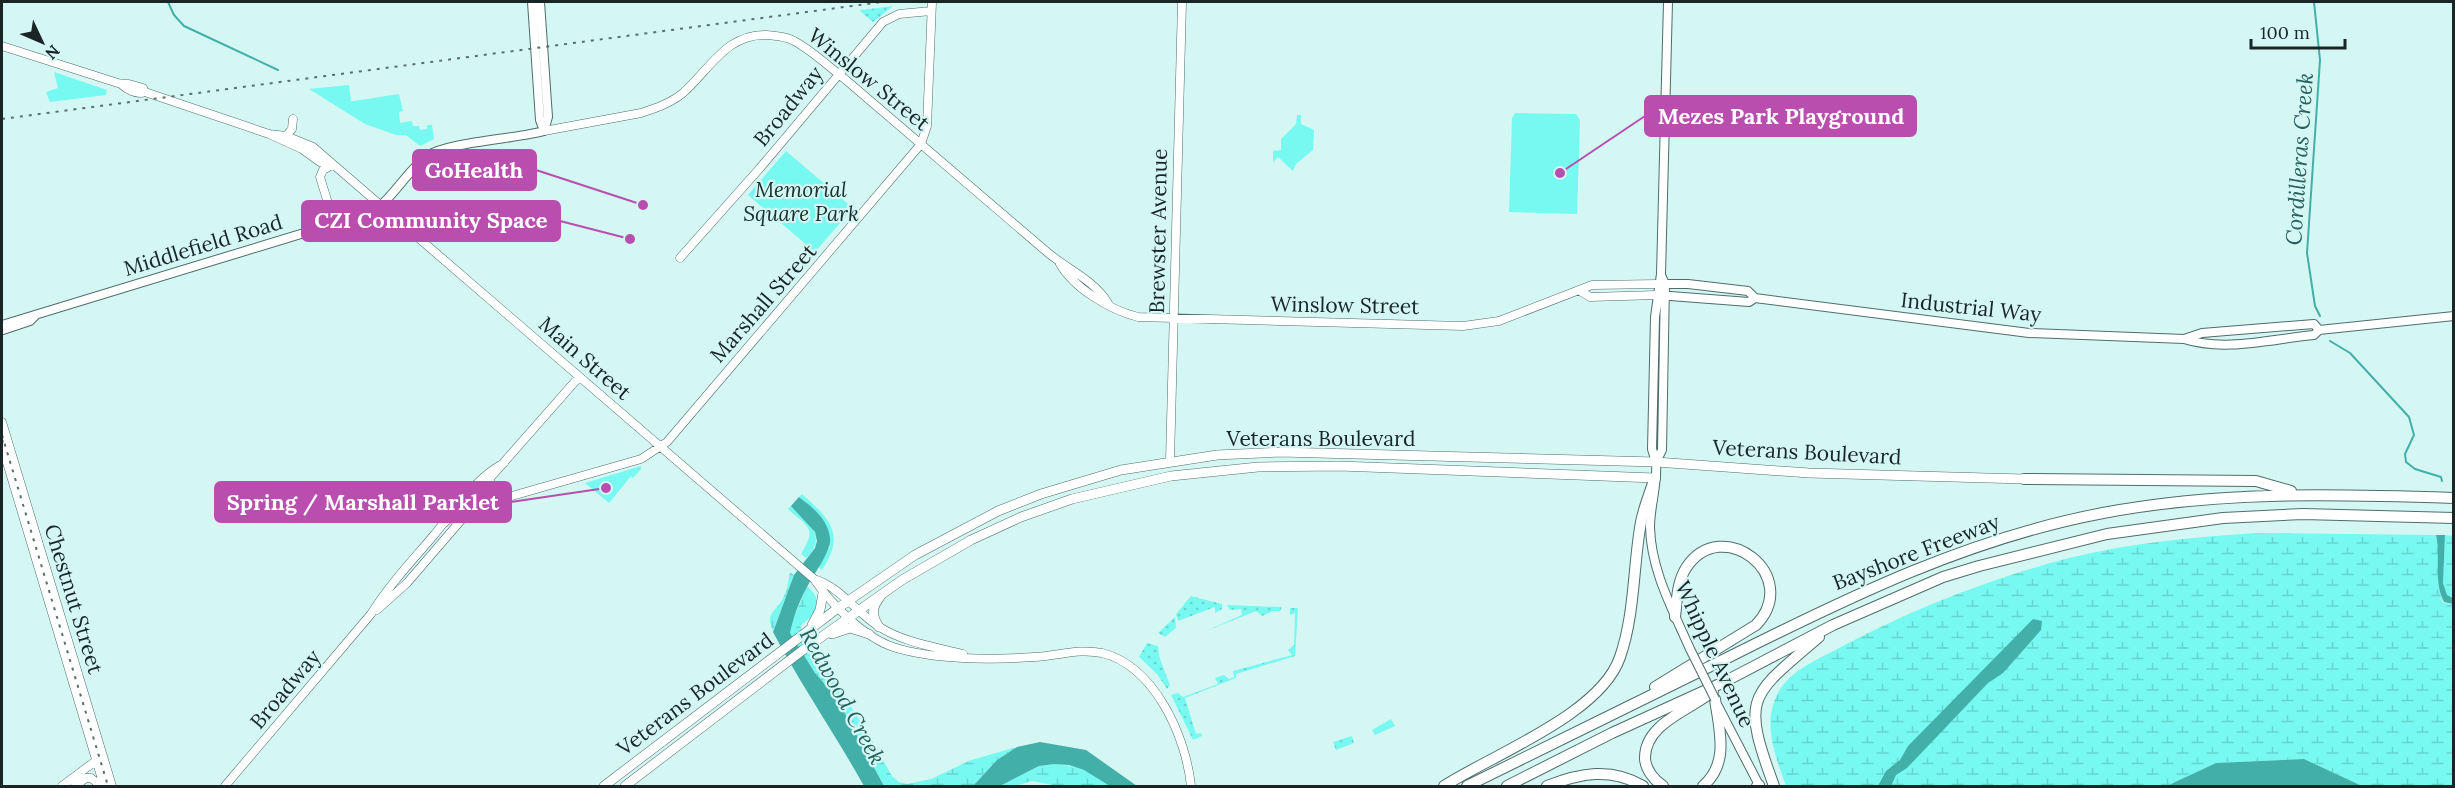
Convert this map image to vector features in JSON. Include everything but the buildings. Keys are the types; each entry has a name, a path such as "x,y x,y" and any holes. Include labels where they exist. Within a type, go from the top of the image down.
{"highway":[{"path":"1444,786 1577,710 1597,693 1613,672 1624,643 1641,521 1655,478"},
{"path":"2025,479 2256,481 2303,494"},
{"name":"Bayshore Freeway","path":"1467,786 1844,600 1898,575 1973,547 2056,523 2132,508 2223,497 2303,494 2454,498"},
{"name":"Bayshore Freeway","path":"1507,786 1612,733 1724,682 1833,625 1952,574 2107,534 2223,518 2303,514 2454,518"},
{"path":"1605,718 1756,625 1765,614 1769,600 1770,587 1766,574 1758,562 1741,550 1725,547 1703,552 1691,561 1682,574 1675,617"},
{"path":"1774,786 1756,734 1754,716 1758,698 1770,679 1833,625"},
{"path":"1663,786 1655,780 1646,764 1646,752 1650,739 1664,723 1702,700 1724,682"},
{"path":"1703,786 1713,775 1721,754 1715,699"},
{"path":"1547,786 1574,776 1599,773 1624,777 1643,786"}],"main road":[{"path":"532,2 540,120 544,131"},
{"path":"540,2 548,117 544,131"},
{"name":"Whipple Avenue","path":"1668,2 1661,281 1662,450 1656,462 1651,508 1651,539 1660,579 1675,617 1758,786"},
{"name":"Middlefield Road","path":"2,325 373,212 382,206 416,165 433,153 544,131"},
{"name":"Industrial Way","path":"1661,281 1748,291 1755,298 2029,333 2184,339 2201,345 2223,345 2314,335 2319,330 2314,324 2202,333 2184,339"},
{"name":"Industrial Way","path":"1661,295 1749,302 1755,298"},
{"name":"Middlefield Road","path":"2,330 30,321 35,316"},
{"path":"2319,330 2454,316"},
{"name":"Veterans Boulevard","path":"604,786 838,608 915,555 981,518 1067,485 1121,470 1170,461 1265,452 1656,462 1788,472 2025,479"},
{"path":"1365,467 1379,460 1416,455"},
{"path":"1514,473 1534,459"},
{"name":"Veterans Boulevard","path":"625,786 884,591 971,540 1003,525 1072,499 1171,476 1258,467 1365,467 1655,478"},
{"path":"971,540 981,518 1003,525"},
{"path":"879,627 873,617 873,611 884,591"},
{"path":"809,630 820,610 823,593"},
{"path":"818,639 850,628 869,634"}],"street":[{"path":"931,11 932,2"},
{"name":"Brewster Avenue","path":"1170,461 1182,2"},
{"name":"Broadway","path":"680,258 760,168 883,22 899,14 931,11"},
{"name":"Marshall Street","path":"660,448 921,144 927,126 931,11"},
{"name":"Winslow Street","path":"642,113 674,100 725,49 746,37 760,35 790,39 812,53 921,144 1059,262 1064,273 1098,301 1108,303 1124,313 1138,317 1463,326 1499,321 1592,285 1661,281"},
{"name":"Main Street","path":"2,46 121,84 143,88 145,92 269,134 302,149 320,162 332,165"},
{"name":"Middlefield Road","path":"544,131 642,113"},
{"path":"286,136 292,129 293,119"},
{"name":"Main Street","path":"269,134 286,136 313,147 814,579 823,593 848,618 869,634 892,647 937,657 1035,657 1088,651 1103,653 1121,661 1155,691 1174,724 1184,747 1191,786"},
{"path":"332,165 324,170 320,177 332,216 332,224"},
{"path":"1580,291 1590,297 1661,295"},
{"name":"Broadway","path":"371,614 407,583 456,525 461,511 579,377"},
{"name":"Chestnut Street","path":"2,422 112,786"},
{"name":"Chestnut Street","path":"2,446 97,760 102,786"},
{"path":"444,523 461,511 641,459 660,448"},
{"name":"Broadway","path":"225,786 371,614 387,590 483,476 504,463"},
{"path":"491,478 489,485 491,492 505,500"},
{"path":"456,525 477,508"},
{"name":"Main Street","path":"814,579 826,583 857,611 879,627 901,638 975,657"},
{"path":"62,786 97,760"},
{"path":"75,786 86,778 91,778 102,786"}],"green space":[{"path":"893,6 873,22 860,11 861,10"},
{"path":"54,72 107,90 106,95 50,102 46,92 58,88"},
{"path":"349,85 351,101 399,94 403,111 399,112 400,123 412,121 413,126 419,126 420,130 427,129 427,125 432,125 434,139 420,146 406,135 396,135 365,124 309,89"},
{"path":"1515,113 1576,114 1580,120 1577,214 1509,212 1512,118"},
{"path":"1297,115 1301,115 1301,124 1314,130 1313,150 1296,164 1293,171 1278,157 1273,162 1273,151 1281,150 1281,139 1296,124"},
{"name":"Memorial Square Park","path":"786,151 853,208 815,252 748,195"},
{"path":"641,466 641,469 633,478 631,476 609,503 585,483"},
{"path":"802,494 827,520 834,537 829,557 822,570 818,567 830,547 822,518 799,497"},
{"path":"791,506 814,530 816,536 812,550 806,558 801,554 809,538 808,528 788,509"},
{"path":"2258,533 2436,535 2441,595 2443,603 2453,604 2453,786 2362,786 2304,759 2216,763 2169,786 1786,786 1772,741 1773,706 1782,686 1814,661 1922,608 2037,567 2089,553 2137,545"},
{"path":"2445,535 2453,536 2453,598 2447,595 2443,583"},
{"path":"790,572 794,575 773,631 770,620 772,612 785,593"},
{"path":"807,586 811,590 800,626 892,776 899,782 907,784 931,779 971,760 1017,747 997,760 973,786 884,786 836,697 815,673 790,633 792,622"},
{"path":"811,590 817,601 816,610 800,626 800,621"},
{"path":"1191,596 1222,604 1222,609 1215,613 1215,607 1178,621 1176,614"},
{"path":"1227,605 1282,607 1280,611 1273,611 1262,616 1256,611 1204,632 1242,615 1241,609 1230,610"},
{"path":"1290,608 1298,608 1295,656 1236,674 1236,678 1185,698 1196,734 1201,733 1202,736 1193,740 1171,695 1178,693 1183,697 1218,684 1215,678 1224,675 1229,679 1234,677 1233,671 1292,655 1288,650 1294,645 1295,613 1290,615"},
{"path":"1175,617 1176,628 1165,637 1158,633"},
{"path":"1147,643 1158,646 1159,656 1170,685 1167,689 1157,674 1139,657"},
{"path":"1391,719 1395,726 1375,735 1372,730"},
{"path":"1352,736 1354,743 1336,750 1333,742"},
{"path":"1054,764 1084,770 1110,786 1058,786 1032,781 1015,786 1000,786 1039,766"}],"shaded area":[{"path":"799,497 823,520 829,531 830,543 801,599 790,633 815,673 836,697 884,786 864,786 773,632 794,575 815,548 817,541 815,532 791,506"},
{"path":"2436,535 2445,535 2443,583 2447,595 2453,598 2453,604 2444,602 2439,586"},
{"path":"2033,619 2042,621 2041,630 2003,673 1988,683 1907,768 1896,775 1891,786 1878,786 1886,771 1900,760 1908,746"},
{"path":"1040,742 1086,750 1137,786 1110,786 1084,770 1069,765 1054,764 1039,766 1000,786 973,786 997,760 1017,747"},
{"path":"2304,759 2362,786 2169,786 2216,763"}],"waterway":[{"name":"Redwood Creek","path":"168,2 174,15 184,26 278,70"},
{"name":"Cordilleras Creek","path":"2232,2 2245,2"},
{"name":"Cordilleras Creek","path":"2314,2 2320,60 2307,253 2315,306 2320,316"},
{"name":"Cordilleras Creek","path":"2330,341 2350,353 2409,417 2414,435 2405,454 2406,462 2415,469 2441,477 2442,481"}],"railway":[{"path":"2,119 882,2"},
{"path":"2,435 108,786"}],"place":[{"name":"Mezes Park Playground","path":"1560,173"},
{"name":"GoHealth","path":"643,205"},
{"name":"CZI Community Space","path":"630,239"},
{"name":"Spring / Marshall Parklet","path":"606,488"}]}
